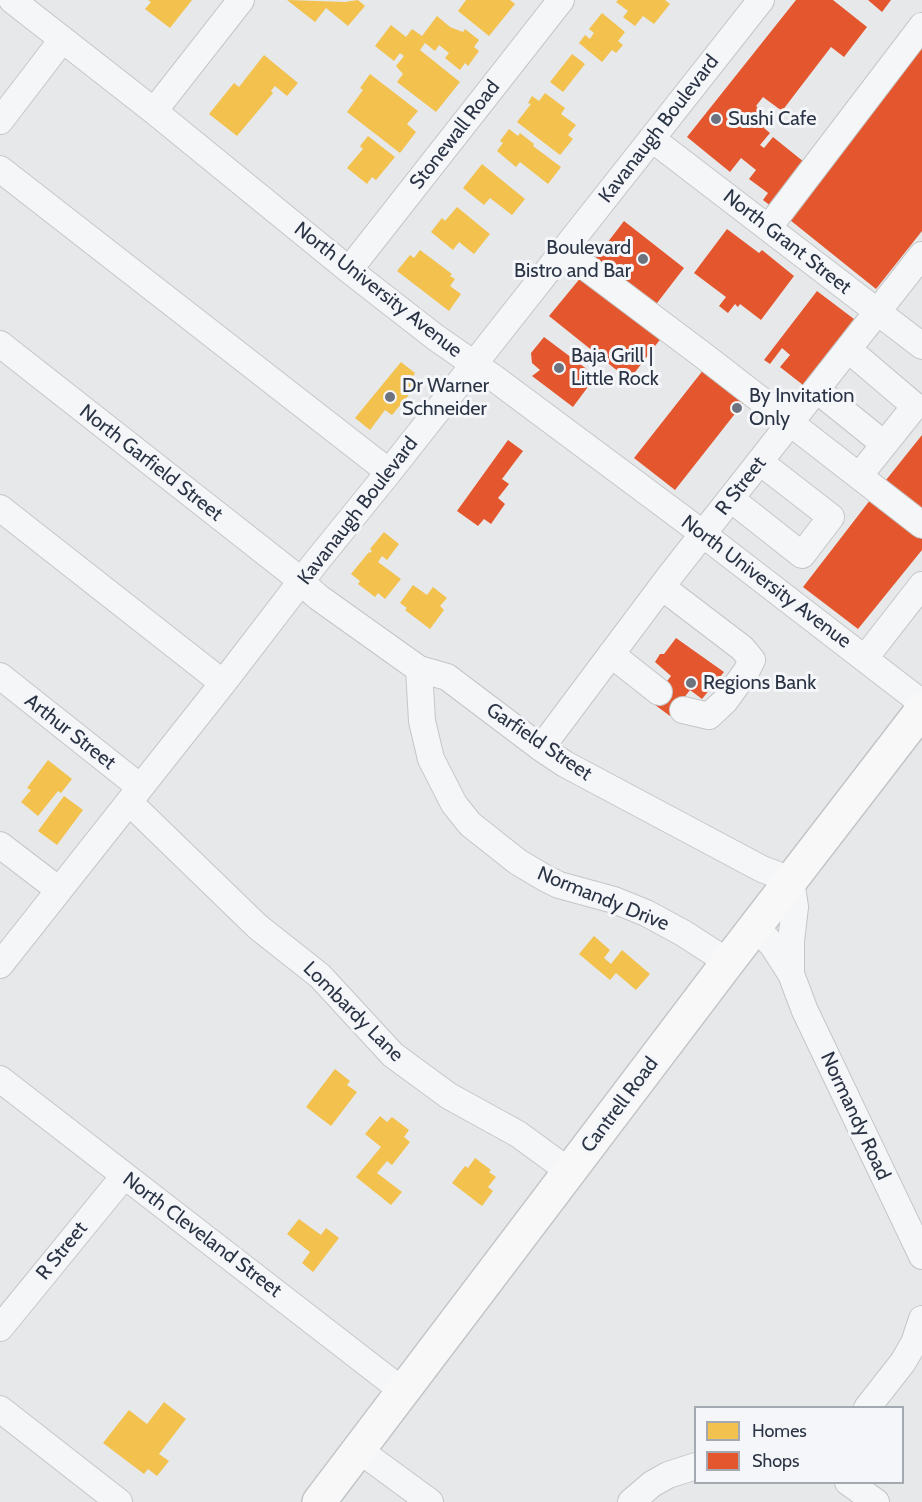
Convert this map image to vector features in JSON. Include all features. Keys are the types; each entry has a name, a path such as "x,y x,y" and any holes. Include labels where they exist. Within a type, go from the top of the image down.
{"main road":[{"name":"Cantrell Road","path":"319,1502 728,962 921,713"}],"street":[{"name":"North University Avenue","path":"12,0 435,337 474,363 865,658 921,713"},
{"path":"154,111 240,0"},
{"name":"Stonewall Road","path":"349,270 561,0"},
{"name":"Kavanaugh Boulevard","path":"0,965 761,0"},
{"path":"769,227 922,26"},
{"path":"0,121 62,40"},
{"name":"North Grant Street","path":"652,139 922,345"},
{"path":"0,169 389,472"},
{"path":"563,250 922,525"},
{"name":"R Street","path":"541,748 662,587 922,255"},
{"name":"North Garfield Street","path":"0,344 301,582"},
{"path":"849,350 915,406 859,476"},
{"path":"817,390 885,444"},
{"path":"731,499 802,555 831,517 760,462"},
{"path":"0,508 223,683"},
{"name":"Garfield Street","path":"301,582 318,597 419,669 447,677 565,764 762,869 791,880"},
{"path":"865,658 922,585"},
{"path":"662,587 742,648 752,660 725,701 709,716 683,710"},
{"path":"611,654 659,692"},
{"name":"Normandy Drive","path":"419,669 423,728 431,759 454,804 470,824 519,862 545,878 559,885 614,900 646,913 683,933 728,962"},
{"name":"Arthur Street","path":"0,676 134,795"},
{"name":"Lombardy Lane","path":"134,795 258,927 320,976 393,1055 448,1096 504,1125 570,1172"},
{"path":"0,845 59,890"},
{"name":"Normandy Road","path":"791,880 795,907 791,941 791,975"},
{"name":"Normandy Road","path":"756,926 773,946 791,975 805,1011 922,1256"},
{"name":"North Cleveland Street","path":"0,1079 404,1392"},
{"name":"R Street","path":"0,1328 124,1176"},
{"path":"868,1406 903,1362 914,1343 922,1319"},
{"path":"0,1409 118,1502"},
{"path":"359,1450 430,1502"},
{"path":"631,1502 668,1474 694,1467"},
{"path":"851,1484 876,1502"}],"building: Homes":[{"path":"148,0 192,0 170,28 145,9 151,2"},
{"path":"287,0 345,2 358,0 365,6 348,26 326,8 315,22"},
{"path":"466,0 510,0 515,4 489,36 458,11"},
{"path":"618,0 665,0 670,4 654,24 643,16 635,26 623,17 628,11 616,2"},
{"path":"602,13 625,32 618,41 623,45 616,53 612,50 602,62 579,43 585,35 590,39 594,33 589,29"},
{"path":"437,16 450,27 463,32 465,29 479,40 474,47 479,51 468,66 465,63 460,70 445,58 449,53 439,45 435,51 425,43 420,50 460,82 436,112 397,82 403,74 396,66 404,56 400,53 394,61 375,46 391,25 406,37 412,29 422,36"},
{"path":"572,54 585,64 563,92 550,82"},
{"path":"264,55 298,83 287,96 275,86 271,91 273,93 237,136 209,114 234,83 239,87"},
{"path":"370,74 418,111 407,124 416,132 400,153 347,112 363,90 360,88"},
{"path":"545,93 565,108 561,114 576,125 568,135 573,139 560,155 517,122 531,104 528,103 532,96 539,101"},
{"path":"509,129 518,136 520,133 561,167 548,184 520,162 516,167 497,151 503,143 500,141"},
{"path":"368,136 395,157 376,180 372,177 367,184 347,168 363,149 360,146"},
{"path":"482,164 525,199 512,215 490,198 484,205 463,188"},
{"path":"457,207 490,234 474,254 459,242 453,250 431,232 442,218 445,221"},
{"path":"420,250 452,274 450,276 455,279 450,286 461,294 449,311 397,271 410,255 414,258"},
{"name":"Dr Warner Schneider","path":"401,362 415,373 412,378 419,383 392,415 385,410 370,430 355,418"},
{"path":"384,532 399,544 387,560 382,556 378,562 401,579 385,599 378,593 375,597 358,584 360,581 351,574 372,551 370,549"},
{"path":"413,585 427,595 433,587 447,598 440,606 444,610 430,629 405,610 407,608 400,603"},
{"path":"48,760 72,779 61,793 58,791 38,816 21,802 31,790 27,788"},
{"path":"64,796 83,810 57,845 38,831"},
{"path":"594,936 610,950 604,958 611,964 622,950 650,974 636,990 616,973 610,980 579,954"},
{"path":"335,1069 350,1081 347,1085 357,1092 331,1126 306,1107"},
{"path":"380,1116 387,1122 392,1117 409,1130 404,1137 410,1142 392,1165 387,1161 377,1173 402,1192 391,1205 356,1177 381,1147 365,1134"},
{"path":"475,1158 491,1170 489,1172 496,1177 488,1187 493,1191 482,1206 452,1183 465,1166 468,1168"},
{"path":"299,1219 321,1235 326,1228 339,1238 313,1272 302,1263 310,1252 287,1234"},
{"path":"164,1402 186,1419 159,1454 169,1461 157,1476 148,1469 144,1474 103,1443 129,1410 147,1424"}],"building: Shops":[{"path":"796,0 833,0 867,27 844,57 831,47 782,111 763,97 756,106 772,118 764,128 770,133 760,145 764,148 773,137 809,166 776,210 763,200 768,193 749,179 756,170 741,158 730,172 687,137"},
{"path":"868,0 891,0 882,12"},
{"path":"922,40 922,231 876,289 785,216"},
{"path":"624,221 684,268 654,307 594,260"},
{"path":"727,229 759,253 762,250 794,276 761,320 740,304 738,307 735,304 728,313 719,306 726,297 694,273"},
{"path":"582,276 662,337 629,380 549,316"},
{"path":"817,291 854,319 803,385 780,367 790,355 782,348 770,364 764,360"},
{"name":"Baja Grill | Little Rock","path":"544,337 596,376 573,407 532,376 540,370 532,363 531,353"},
{"path":"704,369 745,401 675,490 634,458"},
{"path":"922,435 922,517 882,485"},
{"path":"508,440 523,451 502,479 509,484 498,498 505,504 491,524 484,519 478,526 457,511"},
{"path":"874,495 922,531 922,550 858,629 803,587"},
{"name":"Regions Bank","path":"676,638 724,672 702,699 690,690 670,716 651,702 671,676 655,662"}],"place":[{"name":"Sushi Cafe","path":"716,119"},
{"name":"Boulevard Bistro and Bar","path":"643,259"},
{"name":"Baja Grill | Little Rock","path":"559,368"},
{"name":"Dr Warner Schneider","path":"390,397"},
{"name":"By Invitation Only","path":"737,408"},
{"name":"Regions Bank","path":"691,683"}]}
